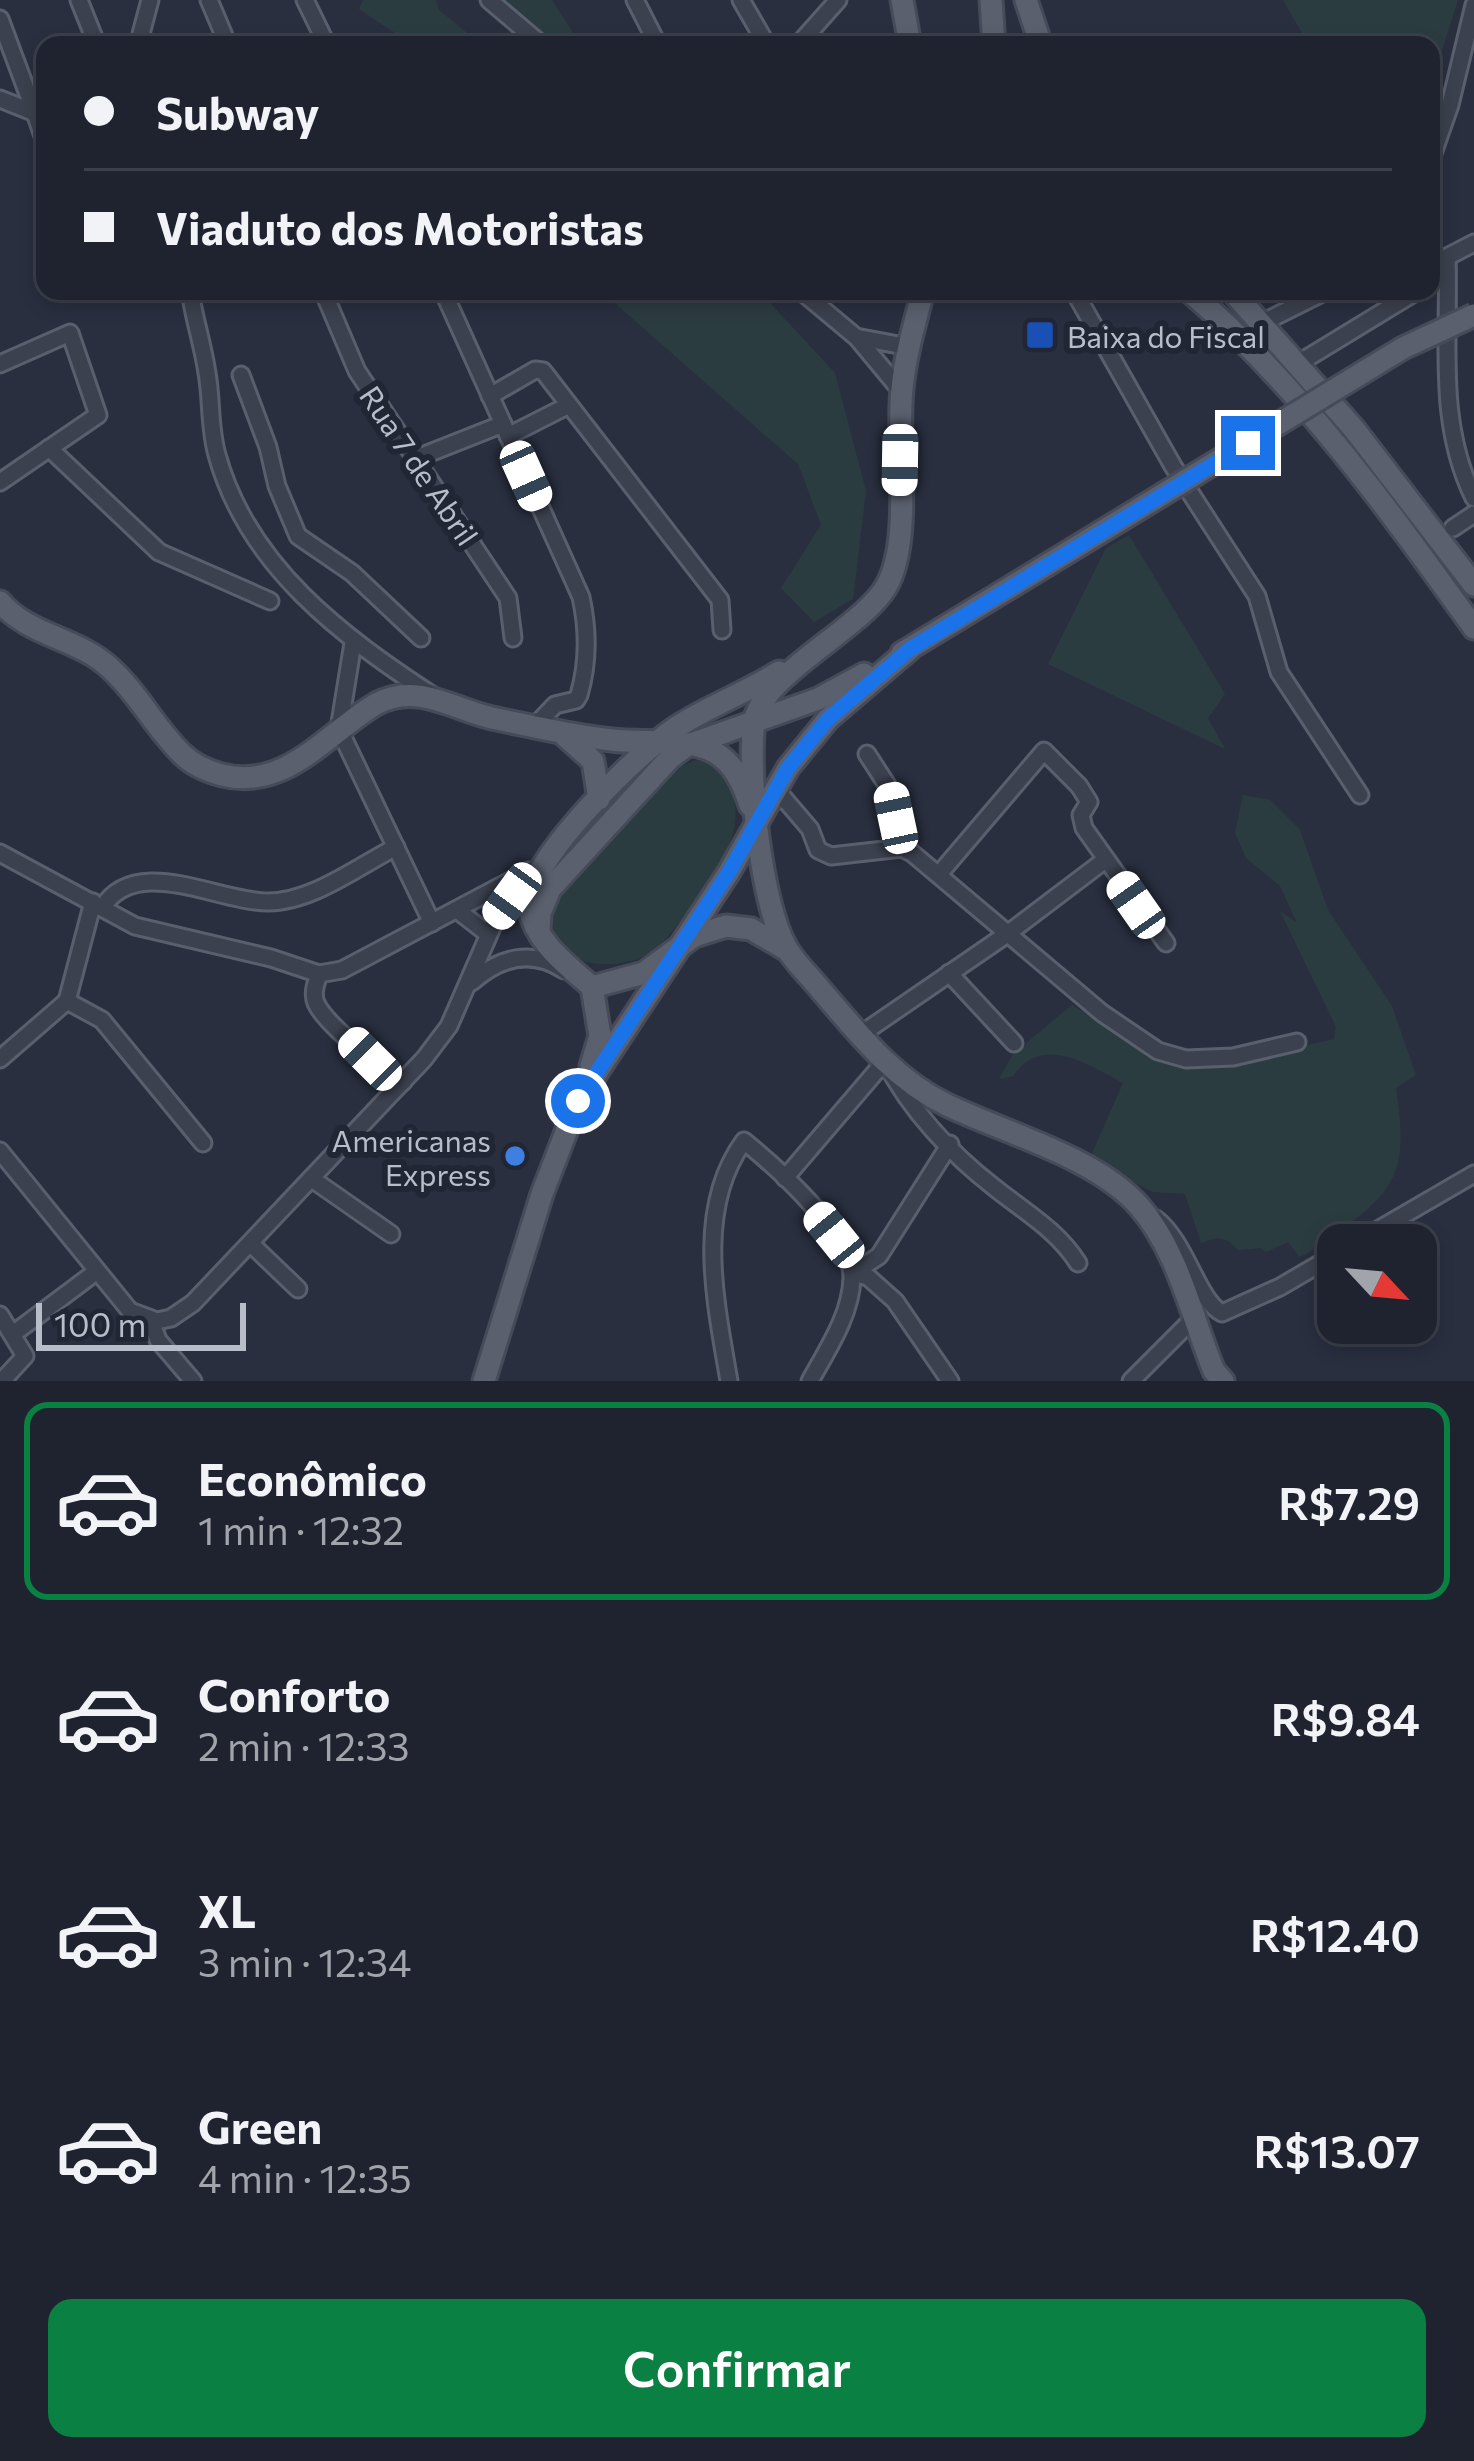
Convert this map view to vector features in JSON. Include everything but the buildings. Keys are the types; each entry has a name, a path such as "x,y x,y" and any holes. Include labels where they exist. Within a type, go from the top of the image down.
{"main road":[{"path":"902,0 908,36"},
{"path":"991,0 993,36"},
{"path":"1026,0 1038,36"},
{"path":"920,300 902,392 897,559 873,604 771,692 754,721 757,822 770,906 787,950 860,1035 925,1094 1090,1169 1142,1208 1167,1248 1217,1378"},
{"path":"1199,300 1283,383 1474,628"},
{"path":"1241,300 1299,363 1474,585"},
{"path":"539,930 550,889 659,769 686,746 818,699 910,649 1403,348 1474,315"},
{"path":"0,602 34,628 98,658 122,680 184,757 215,773 246,778 279,773 386,698 416,694 492,718 612,740 712,751 737,773 757,822"},
{"path":"484,1381 542,1194 600,1036 592,987 556,956 530,908 529,893 544,860 653,743 820,647"},
{"path":"578,1101 729,872 776,788 828,719 910,649"},
{"path":"544,727 574,741 593,761"},
{"path":"599,800 593,761 597,748 612,740"},
{"path":"592,987 644,973 678,945 710,930 740,926 787,950"}],"street":[{"path":"79,0 93,36"},
{"path":"140,36 149,0"},
{"path":"209,0 224,36"},
{"path":"305,0 323,36"},
{"path":"489,0 531,36"},
{"path":"635,0 653,36"},
{"path":"741,0 762,36"},
{"path":"806,36 838,0"},
{"path":"1440,132 1474,5"},
{"path":"0,19 36,116"},
{"path":"0,99 35,113"},
{"path":"1474,243 1442,262 1447,392 1460,458 1474,498"},
{"path":"192,300 207,371 217,457 235,503 259,544 353,643 438,699"},
{"name":"Rua 7 de Abril","path":"326,300 357,371 508,598 513,638"},
{"path":"447,300 586,618 579,695 546,710 544,727"},
{"path":"812,300 872,351 902,392"},
{"path":"1079,300 1173,466 1257,596 1274,663 1360,795"},
{"path":"1264,322 1308,300"},
{"path":"1299,363 1402,300"},
{"path":"0,364 72,335 98,411 96,418 0,482"},
{"path":"856,337 909,347"},
{"path":"490,396 535,370 543,371 720,600 722,630"},
{"path":"241,375 298,536 352,574 421,638"},
{"path":"418,458 569,406"},
{"path":"49,448 159,552 271,601"},
{"path":"1453,528 1474,514"},
{"path":"353,643 339,729 432,923"},
{"path":"940,873 1044,751 1079,786 1089,802 1082,821 1166,943"},
{"path":"867,754 889,788 902,848"},
{"path":"776,788 802,818 818,850 824,854 902,848 940,873 1102,1012 1173,1058 1234,1057 1297,1042"},
{"path":"0,1059 67,1001 97,905 110,894 140,881 265,902 289,899 396,847"},
{"path":"0,853 153,932 271,958 319,974 342,970 524,875 544,860"},
{"path":"0,1151 7,1174 130,1311 152,1321 183,1312 444,1033 470,984 488,934 512,896 544,860"},
{"path":"860,1035 1105,860"},
{"path":"457,910 488,934"},
{"path":"480,954 496,963"},
{"path":"470,984 496,963 522,957 539,958 592,987"},
{"path":"949,973 1014,1043"},
{"path":"319,974 314,995 320,1009 370,1059 403,1082"},
{"path":"67,1001 102,1021 203,1143"},
{"path":"785,1178 885,1061 910,1105 994,1188 1067,1245 1078,1263"},
{"path":"729,1381 716,1288 715,1234 721,1184 744,1141 785,1178 834,1235 853,1273 844,1316 809,1381"},
{"path":"853,1273 880,1256 950,1144"},
{"path":"1388,1224 1474,1174"},
{"path":"312,1179 391,1234"},
{"path":"1142,1208 1175,1237 1209,1303 1222,1313 1317,1265"},
{"path":"251,1244 298,1289"},
{"path":"13,1334 97,1271"},
{"path":"853,1273 868,1277 895,1301 950,1381"},
{"path":"0,1315 25,1356 2,1381"},
{"path":"152,1321 158,1340 193,1381"},
{"path":"1131,1381 1174,1337 1196,1329"}],"shaded area":[{"path":"363,0 436,0 439,10 471,36 400,36 359,9"},
{"path":"495,0 552,0 575,36 534,36"},
{"path":"1283,0 1458,0 1440,57 1440,36 1304,36"},
{"path":"611,300 767,300 835,373 866,491 853,599 814,622 781,588 821,525 798,464"},
{"path":"1129,535 1225,694 1208,718 1225,749 1048,664 1106,548"},
{"path":"696,760 720,773 734,802 735,824 728,847 703,891 660,947 642,957 603,964 568,954 556,942 550,925 551,903 672,770"},
{"path":"1243,795 1270,800 1300,830 1328,910 1392,1006 1416,1075 1396,1088 1401,1136 1395,1172 1387,1187 1349,1224 1317,1224 1317,1246 1299,1257 1288,1242 1266,1252 1261,1248 1238,1250 1221,1239 1201,1243 1185,1194 1153,1192 1089,1160 1123,1083 1081,1062 1052,1055 1038,1056 1013,1076 999,1079 1013,1054 1072,1005 1136,1045 1190,1058 1264,1053 1334,1039 1336,1027 1280,911 1297,923 1280,886 1246,858 1235,833"}],"place":[{"name":"Baixa do Fiscal","path":"1040,335"},
{"name":"Americanas Express","path":"515,1156"}],"route":[{"path":"578,1101 729,872 788,768 828,719 910,649 1248,443"}]}
